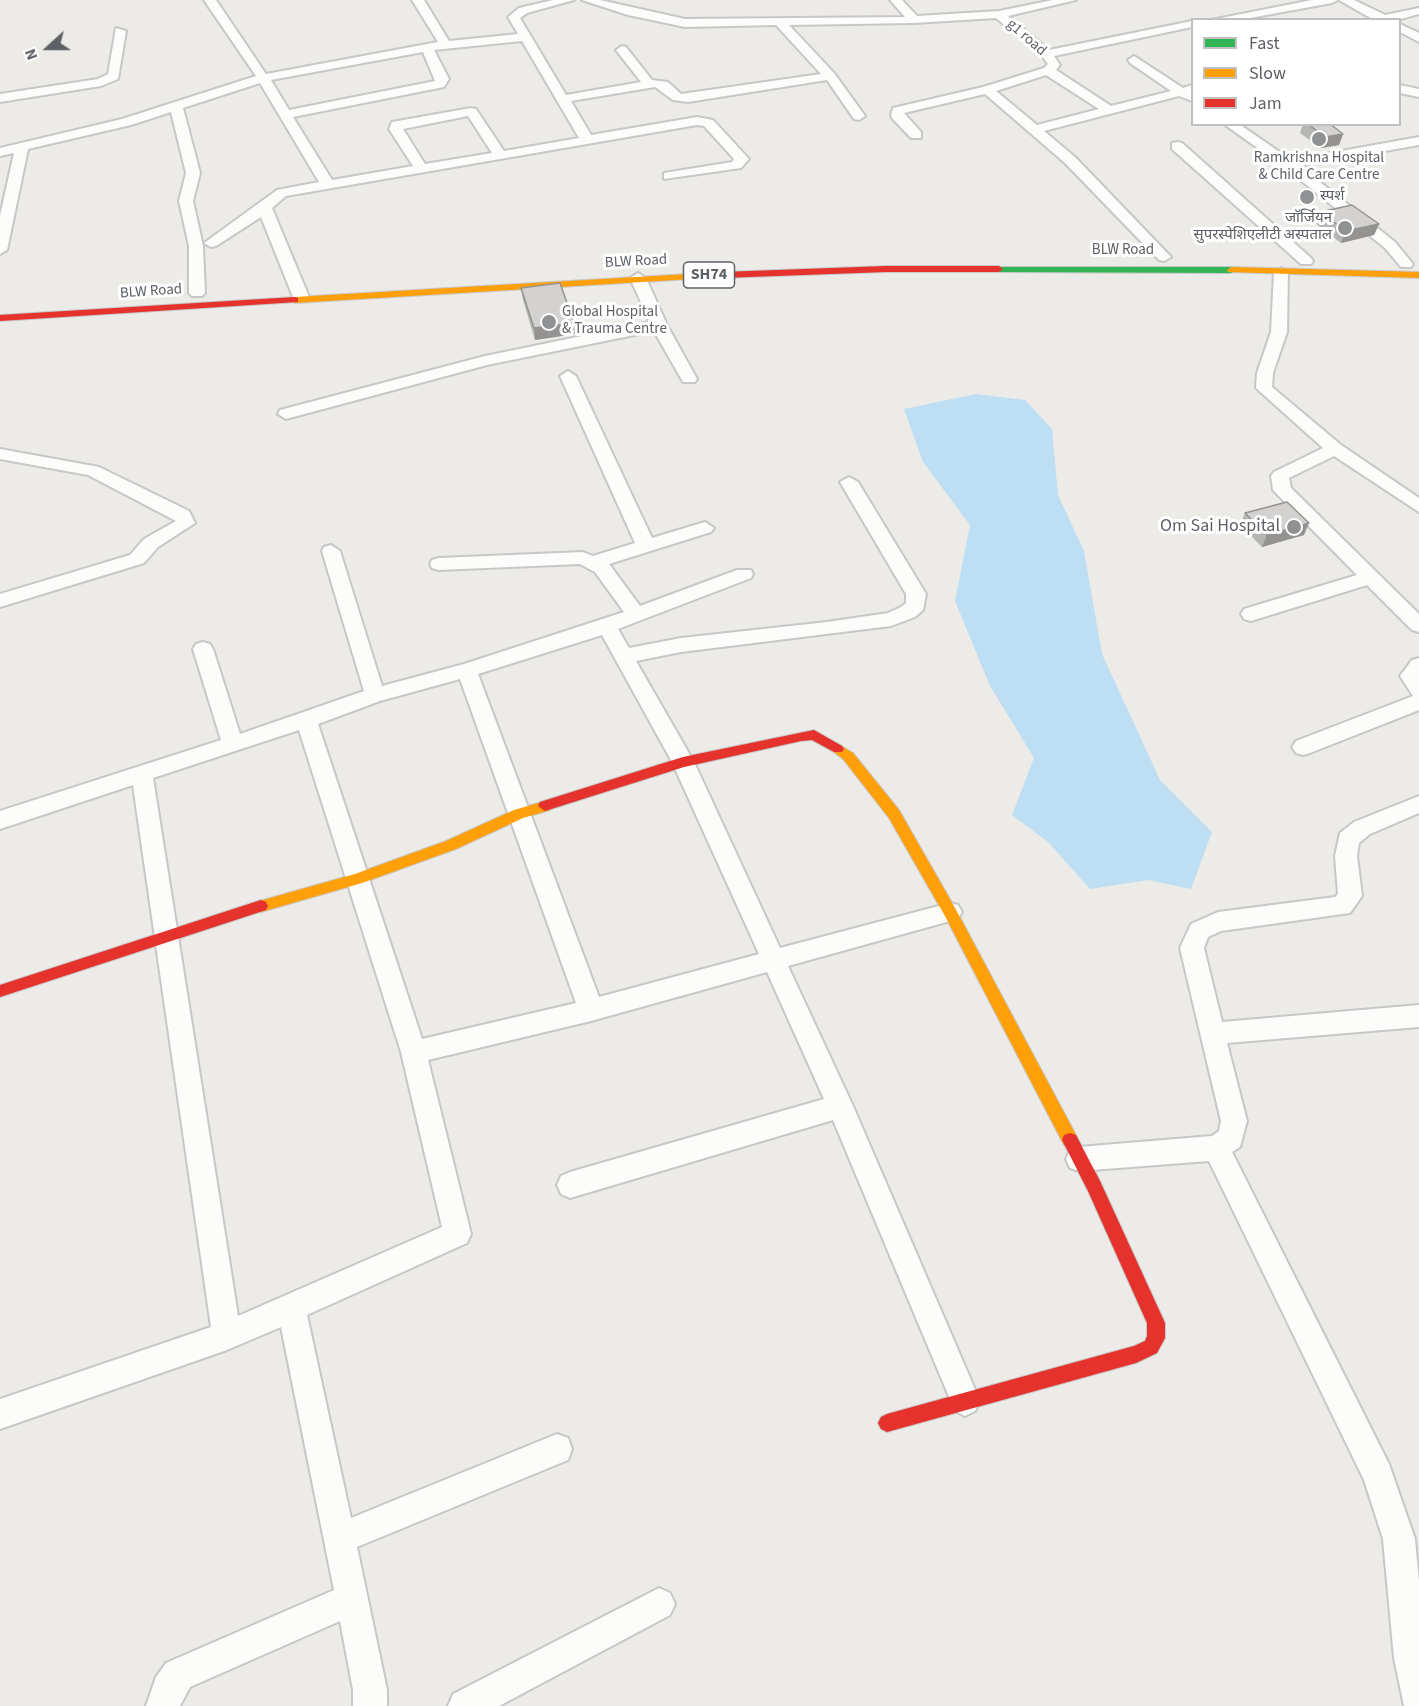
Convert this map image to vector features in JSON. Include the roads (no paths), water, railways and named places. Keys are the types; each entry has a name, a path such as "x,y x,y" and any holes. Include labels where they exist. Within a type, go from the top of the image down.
{"main road":[{"name":"SH74","path":"471,275 876,261 1164,257 1190,263 1306,261 1351,267 1413,264"},
{"name":"BLW Road","path":"0,318 299,292 886,269 1190,263 1281,272 1351,267 1419,275"},
{"name":"SH74","path":"0,306 197,293 299,292 436,277"},
{"path":"0,991 304,892 357,879 451,845 519,814 683,762 801,736 814,735 823,739 848,756 894,814 950,912 1079,1159 1156,1323 1156,1338 1151,1347 1136,1354 887,1423"}],"street":[{"path":"210,0 263,78 327,184"},
{"path":"418,0 444,42 442,45"},
{"path":"567,0 518,13 514,17 587,140"},
{"name":"g1 road","path":"588,0 641,15 685,23 914,20 999,14 1047,54 1054,65 1048,71 987,90 898,111 897,115 916,135"},
{"path":"896,0 914,20"},
{"path":"996,0 1016,10"},
{"path":"999,14 1070,0"},
{"path":"1241,17 1332,0"},
{"path":"1345,0 1380,18"},
{"path":"1387,18 1419,11"},
{"path":"780,23 830,76 860,116"},
{"path":"1047,54 1191,24"},
{"path":"1401,29 1416,43"},
{"path":"0,98 101,82 114,76 120,31"},
{"path":"0,152 126,122 263,78 442,45 525,37"},
{"path":"285,115 440,84 443,79 427,49"},
{"path":"622,50 649,84"},
{"path":"1134,60 1189,94"},
{"path":"1048,71 1110,111"},
{"path":"563,99 660,83 677,97 688,98 830,76"},
{"path":"1401,88 1419,93"},
{"path":"987,90 1070,160 1164,257"},
{"path":"1034,130 1189,94"},
{"path":"688,98 708,120"},
{"path":"176,105 193,172 186,201 196,246 197,293"},
{"path":"422,168 396,129 397,125 471,112 500,155"},
{"path":"212,243 265,208 267,202 282,193 587,140 703,122 708,123 742,159 736,165 669,176"},
{"path":"1233,126 1289,164 1413,264"},
{"path":"1289,164 1419,141"},
{"path":"0,250 22,146"},
{"path":"1177,146 1306,261"},
{"path":"265,208 299,292"},
{"path":"1281,272 1279,332 1265,373 1264,388 1335,449 1419,506"},
{"path":"638,278 659,325 689,379"},
{"path":"286,414 484,360 659,325"},
{"path":"568,376 645,546"},
{"path":"1335,449 1280,477 1279,483 1282,490 1419,624"},
{"path":"0,454 93,471 183,515 186,523 151,543 137,559 0,601"},
{"path":"624,656 681,645 827,629 891,619 908,612 916,605 916,594 849,482"},
{"path":"593,562 705,528"},
{"path":"331,551 375,695"},
{"path":"440,564 583,558 602,568 636,615"},
{"path":"0,820 306,720 375,695 467,670 607,626 744,574"},
{"path":"1251,614 1371,577"},
{"path":"607,626 683,762 840,1106 965,1401"},
{"path":"202,649 232,743"},
{"path":"1419,665 1410,676 1419,691"},
{"path":"467,670 591,1010"},
{"path":"1303,747 1419,702"},
{"path":"0,1414 227,1336 457,1234 414,1052 306,720"},
{"path":"142,774 227,1336"},
{"path":"1079,1159 1216,1148 1231,1138 1234,1121 1192,948 1199,931 1218,922 1342,906 1350,896 1346,856 1348,839 1362,828 1419,804"},
{"path":"414,1052 591,1010 950,912"},
{"path":"1214,1033 1419,1016"},
{"path":"570,1185 840,1106"},
{"path":"1216,1148 1378,1475 1400,1539 1410,1658 1419,1702"},
{"path":"291,1308 340,1538 370,1690 370,1706"},
{"path":"340,1538 557,1449"},
{"path":"163,1706 168,1689 178,1675 352,1599"},
{"path":"465,1706 659,1604"}],"water":[{"path":"976,394 1025,400 1052,429 1058,495 1084,551 1102,654 1160,780 1212,832 1191,889 1148,880 1090,889 1048,842 1012,815 1034,758 990,686 955,601 970,525 923,462 904,409"}],"place":[{"name":"Ramkrishna Hospital & Child Care Centre","path":"1319,139"},
{"name":"स्पर्श","path":"1307,197"},
{"name":"जाॅर्जियन सुपरस्पेशिएलीटी अस्पताल","path":"1345,228"},
{"name":"Global Hospital & Trauma Centre","path":"549,322"},
{"name":"Om Sai Hospital","path":"1294,527"}]}
